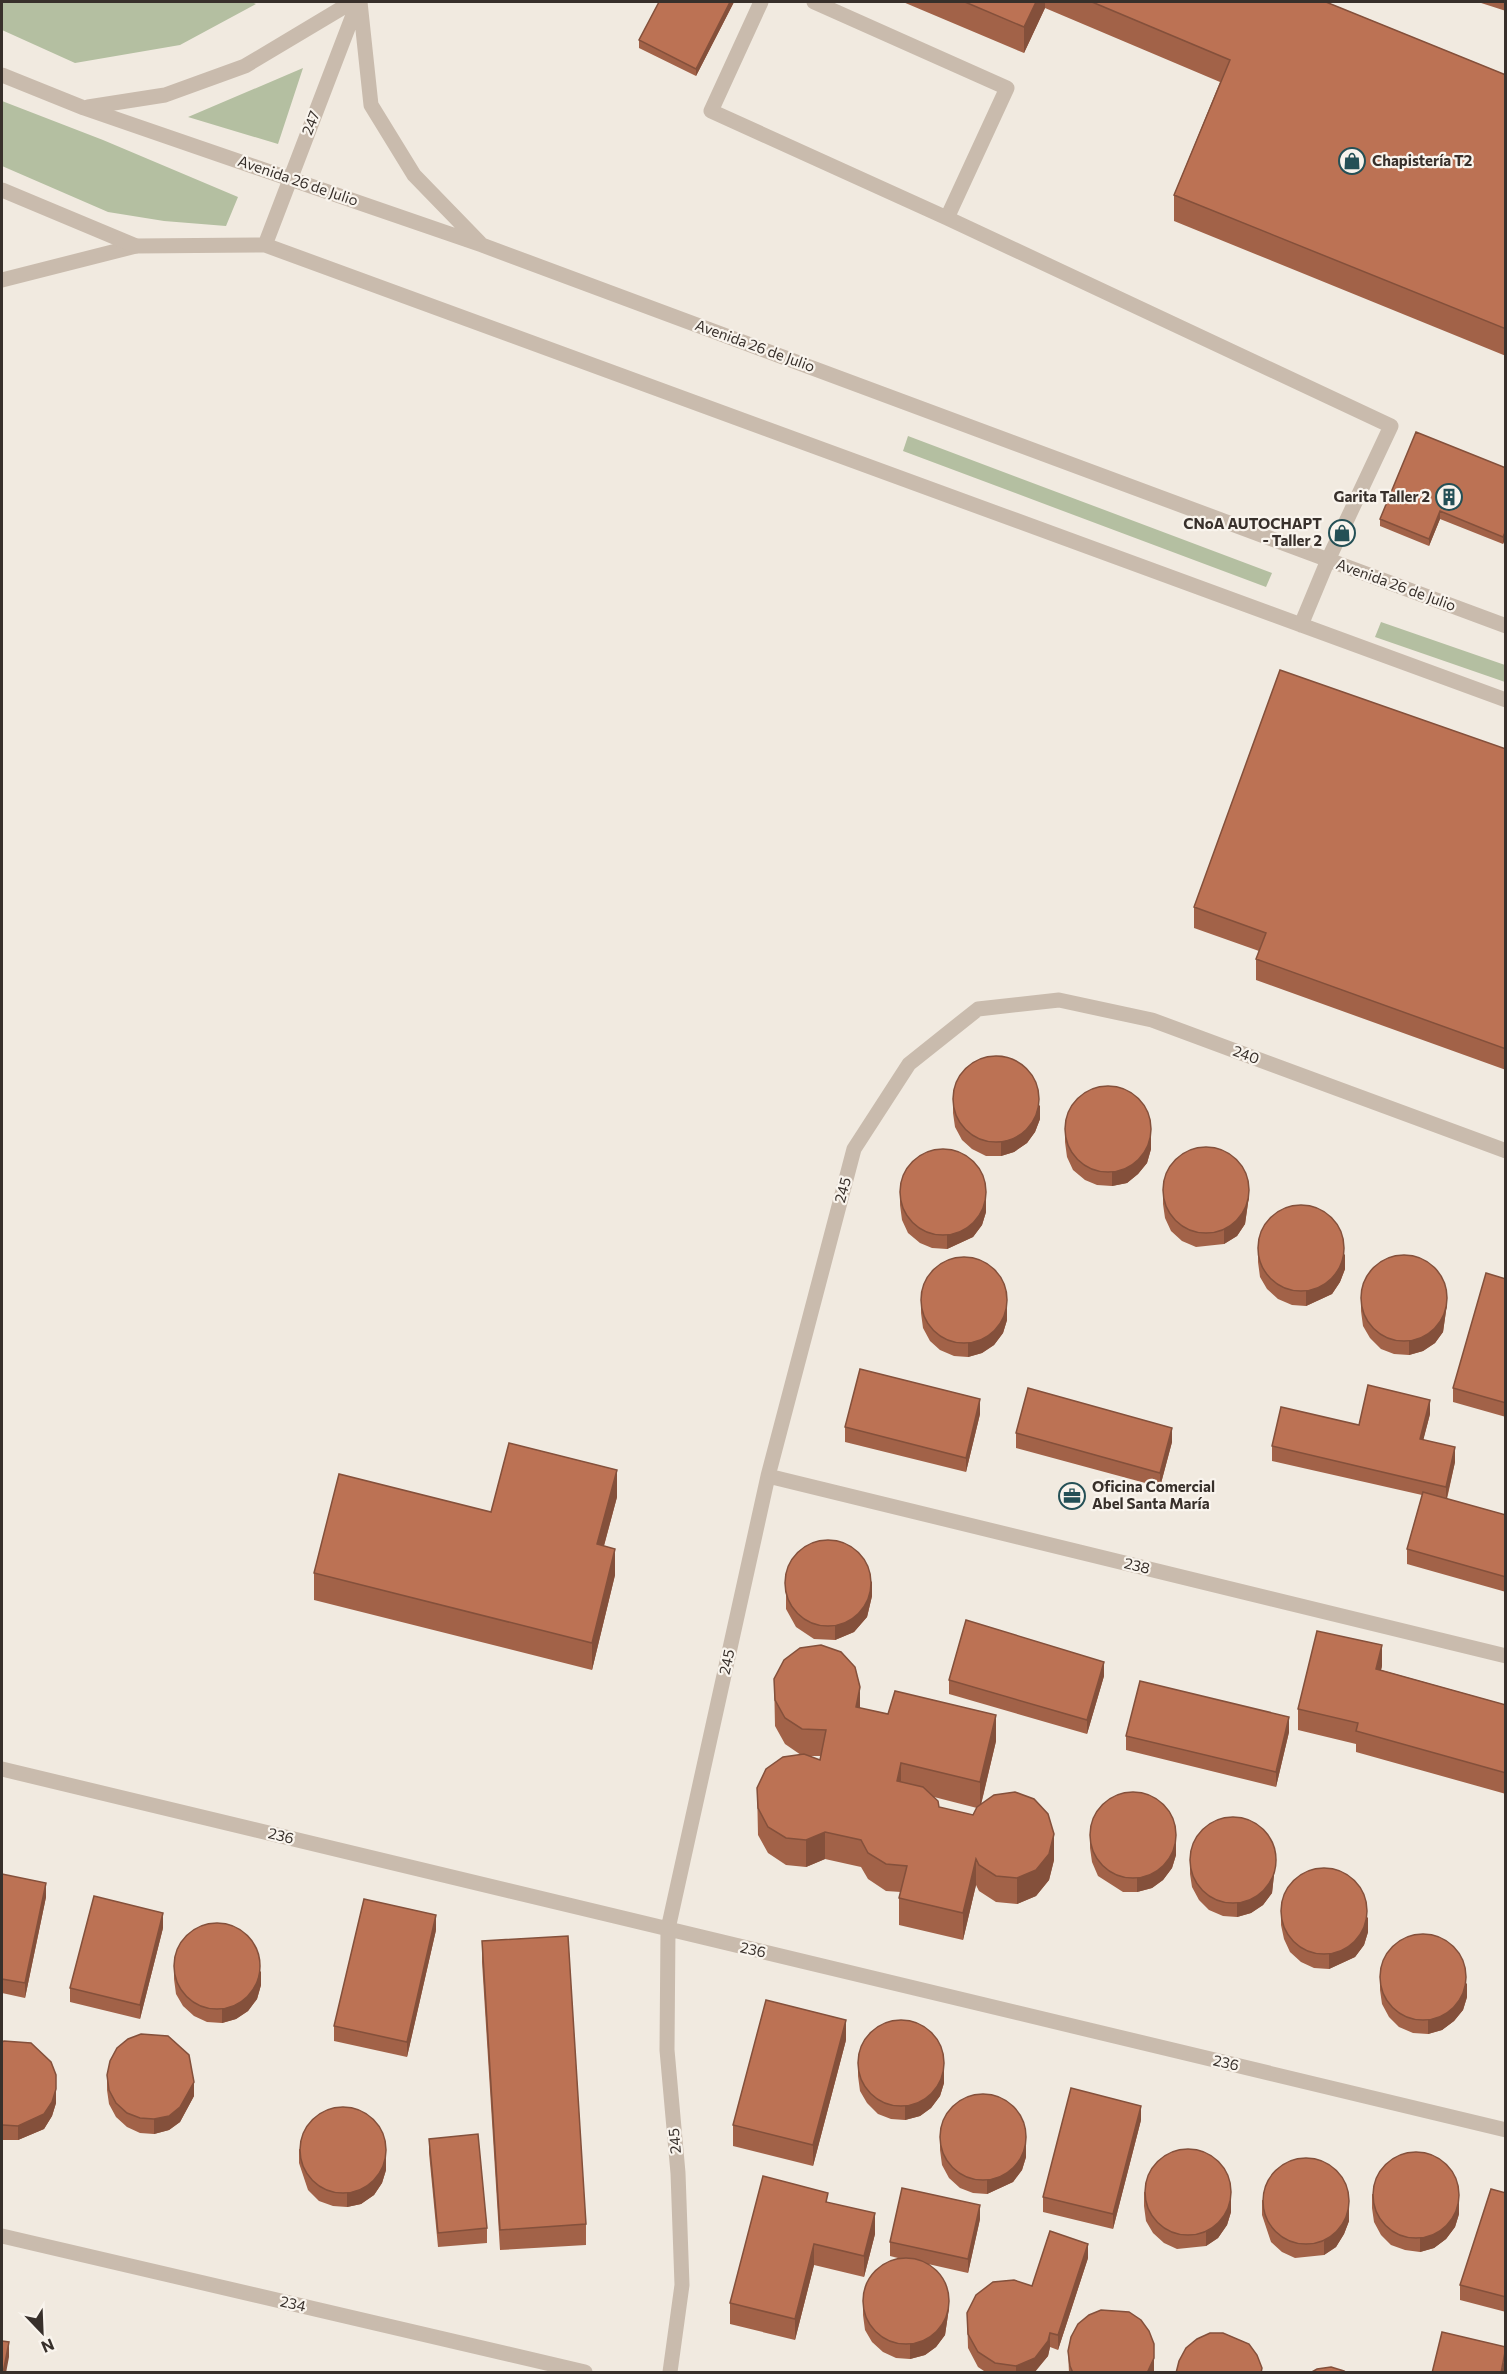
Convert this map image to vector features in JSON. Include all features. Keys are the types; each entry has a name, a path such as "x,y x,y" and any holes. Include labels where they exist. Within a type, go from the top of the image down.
{"street":[{"path":"84,108 165,95 245,66 352,2"},
{"path":"359,2 371,105 414,175 482,245"},
{"name":"247","path":"265,245 359,2"},
{"path":"761,2 711,111 947,218 1391,426 1328,560 1301,625"},
{"path":"814,2 1006,88 947,218"},
{"name":"Avenida 26 de Julio","path":"2,75 84,108 482,245 1506,626"},
{"path":"2,190 136,246"},
{"path":"2,280 136,246 265,245 1506,700"},
{"name":"240","path":"978,1009 1059,1000 1152,1020 1506,1151"},
{"name":"245","path":"670,2373 682,2285 678,2173 667,2050 669,1929 768,1476 854,1149 909,1064 978,1009"},
{"name":"238","path":"768,1476 1506,1656"},
{"name":"236","path":"2,1768 1506,2130"},
{"name":"234","path":"2,2236 585,2373"}],"green space":[{"path":"2,2 251,2 256,4 180,45 75,63 2,30"},
{"path":"303,68 278,144 188,117"},
{"path":"2,101 103,140 238,197 226,226 164,221 108,212 2,166"},
{"path":"908,436 1272,573 1266,587 903,451"},
{"path":"1381,622 1505,665 1505,682 1375,637"}],"building":[{"path":"659,2 730,2 696,69 639,40"},
{"path":"965,2 1036,2 1024,27"},
{"name":"Chapistería T2","path":"1092,2 1326,2 1506,75 1506,329 1174,195 1230,60"},
{"name":"Garita Taller 2","path":"1416,432 1506,468 1506,530 1503,537 1440,511 1429,539 1380,519"},
{"path":"1280,670 1506,749 1506,1049 1256,959 1266,933 1194,907"},
{"path":"996,1056 1020,1063 1032,1075 1039,1099 1032,1123 1020,1135 996,1142 972,1135 960,1123 953,1099 960,1075 972,1063"},
{"path":"1108,1086 1132,1093 1144,1105 1151,1129 1144,1153 1132,1165 1108,1172 1084,1165 1072,1153 1065,1129 1072,1105 1084,1093"},
{"path":"1206,1147 1222,1151 1236,1160 1245,1174 1249,1190 1245,1206 1236,1220 1222,1229 1206,1233 1190,1229 1176,1220 1167,1206 1163,1190 1167,1174 1176,1160 1190,1151"},
{"path":"943,1149 967,1156 979,1168 986,1192 979,1216 967,1228 943,1235 919,1228 907,1216 900,1192 907,1168 919,1156"},
{"path":"1301,1205 1317,1209 1331,1218 1340,1232 1344,1248 1340,1264 1331,1278 1317,1287 1301,1291 1285,1287 1271,1278 1262,1264 1258,1248 1262,1232 1271,1218 1285,1209"},
{"path":"1404,1255 1428,1262 1440,1274 1447,1298 1440,1322 1428,1334 1404,1341 1380,1334 1368,1322 1361,1298 1368,1274 1380,1262"},
{"path":"964,1257 988,1264 1000,1276 1007,1300 1000,1324 988,1336 964,1343 940,1336 928,1324 921,1300 928,1276 940,1264"},
{"path":"1486,1273 1506,1279 1506,1403 1453,1388"},
{"path":"860,1369 980,1399 966,1458 845,1427"},
{"path":"1368,1385 1430,1400 1420,1439 1455,1447 1446,1487 1272,1446 1281,1407 1359,1425"},
{"path":"1028,1388 1172,1428 1160,1473 1016,1433"},
{"path":"509,1443 617,1470 597,1544 615,1549 592,1643 314,1573 339,1474 491,1512"},
{"path":"1423,1492 1506,1515 1506,1577 1407,1549"},
{"path":"828,1540 844,1544 858,1553 867,1567 871,1583 867,1599 858,1613 844,1622 828,1626 812,1622 798,1613 789,1599 785,1583 789,1567 798,1553 812,1544"},
{"path":"966,1620 1104,1662 1087,1720 949,1680"},
{"path":"1317,1631 1382,1645 1376,1669 1506,1705 1506,1773 1356,1731 1358,1723 1298,1709"},
{"path":"821,1645 841,1652 855,1667 860,1687 856,1707 888,1714 895,1691 996,1715 980,1782 901,1763 897,1781 923,1787 938,1801 939,1807 973,1815 977,1807 994,1795 1015,1792 1034,1799 1048,1814 1054,1834 1049,1854 1036,1870 1017,1878 996,1876 979,1865 976,1859 963,1913 899,1898 907,1866 886,1864 868,1853 861,1840 825,1832 806,1840 786,1838 768,1827 758,1808 757,1788 766,1769 783,1757 804,1754 820,1760 826,1730 802,1729 785,1718 775,1700 774,1679 784,1660 800,1648"},
{"path":"1140,1681 1289,1717 1276,1772 1126,1736"},
{"path":"1133,1792 1149,1796 1163,1805 1172,1819 1176,1835 1172,1851 1163,1865 1149,1874 1133,1878 1117,1874 1103,1865 1094,1851 1090,1835 1094,1819 1103,1805 1117,1796"},
{"path":"1233,1817 1257,1824 1269,1836 1276,1860 1269,1884 1257,1896 1233,1903 1209,1896 1197,1884 1190,1860 1197,1836 1209,1824"},
{"path":"1324,1868 1340,1872 1354,1881 1363,1895 1367,1911 1363,1927 1354,1941 1340,1950 1324,1954 1308,1950 1294,1941 1285,1927 1281,1911 1285,1895 1294,1881 1308,1872"},
{"path":"2,1874 46,1883 25,1983 2,1979"},
{"path":"94,1896 163,1913 140,2005 70,1988"},
{"path":"364,1899 436,1915 407,2042 334,2026"},
{"path":"217,1923 241,1930 253,1942 260,1966 253,1990 241,2002 217,2009 193,2002 181,1990 174,1966 181,1942 193,1930"},
{"path":"1423,1934 1447,1941 1459,1953 1466,1977 1459,2001 1447,2013 1423,2020 1399,2013 1387,2001 1380,1977 1387,1953 1399,1941"},
{"path":"568,1936 586,2224 500,2230 482,1941"},
{"path":"766,2000 846,2020 813,2145 733,2125"},
{"path":"901,2020 925,2027 937,2039 944,2063 937,2087 925,2099 901,2106 877,2099 865,2087 858,2063 865,2039 877,2027"},
{"path":"141,2034 168,2036 189,2055 194,2082 180,2107 169,2116 154,2119 140,2118 127,2113 116,2103 109,2090 107,2075 110,2061 117,2048 128,2039"},
{"path":"2,2042 31,2043 51,2062 56,2075 56,2089 52,2102 44,2114 18,2126 2,2125"},
{"path":"1071,2088 1141,2106 1113,2214 1043,2197"},
{"path":"983,2094 999,2098 1013,2107 1022,2121 1026,2137 1022,2153 1013,2167 999,2176 983,2180 967,2176 953,2167 944,2153 940,2137 944,2121 953,2107 967,2098"},
{"path":"343,2107 359,2111 373,2120 382,2134 386,2150 382,2166 373,2180 359,2189 343,2193 327,2189 313,2180 304,2166 300,2150 304,2134 313,2120 327,2111"},
{"path":"478,2134 487,2228 438,2233 429,2139"},
{"path":"1188,2149 1212,2156 1224,2168 1231,2192 1224,2216 1212,2228 1188,2235 1164,2228 1152,2216 1145,2192 1152,2168 1164,2156"},
{"path":"1416,2152 1440,2159 1452,2171 1459,2195 1452,2219 1440,2231 1416,2238 1392,2231 1380,2219 1373,2195 1380,2171 1392,2159"},
{"path":"1306,2158 1330,2165 1342,2177 1349,2201 1342,2225 1330,2237 1306,2244 1282,2237 1270,2225 1263,2201 1270,2177 1282,2165"},
{"path":"763,2176 828,2193 826,2202 875,2213 864,2256 814,2244 795,2319 730,2303"},
{"path":"902,2188 980,2205 968,2259 890,2242"},
{"path":"1491,2189 1506,2193 1506,2297 1460,2285"},
{"path":"1050,2231 1088,2244 1058,2335 1050,2333 1048,2341 1035,2358 1016,2366 995,2363 978,2352 968,2334 967,2313 976,2295 993,2282 1014,2280 1032,2286"},
{"path":"906,2258 930,2265 942,2277 949,2301 942,2325 930,2337 906,2344 882,2337 870,2325 863,2301 870,2277 882,2265"},
{"path":"1101,2310 1129,2312 1141,2320 1154,2344 1154,2358 1147,2373 1073,2373 1068,2351 1071,2337 1078,2324 1089,2315"},
{"path":"1442,2332 1506,2347 1501,2373 1432,2373"},
{"path":"1210,2333 1223,2333 1249,2344 1257,2355 1262,2368 1261,2373 1176,2373 1186,2348 1197,2339"},
{"path":"2,2341 9,2342 3,2373 2,2373"},
{"path":"1331,2367 1347,2373 1310,2373 1317,2369"}],"place":[{"name":"Chapistería T2","path":"1352,161"},
{"name":"Garita Taller 2","path":"1449,497"},
{"name":"CNoA AUTOCHAPT - Taller 2","path":"1342,533"},
{"name":"Oficina Comercial Abel Santa María","path":"1072,1496"}]}
